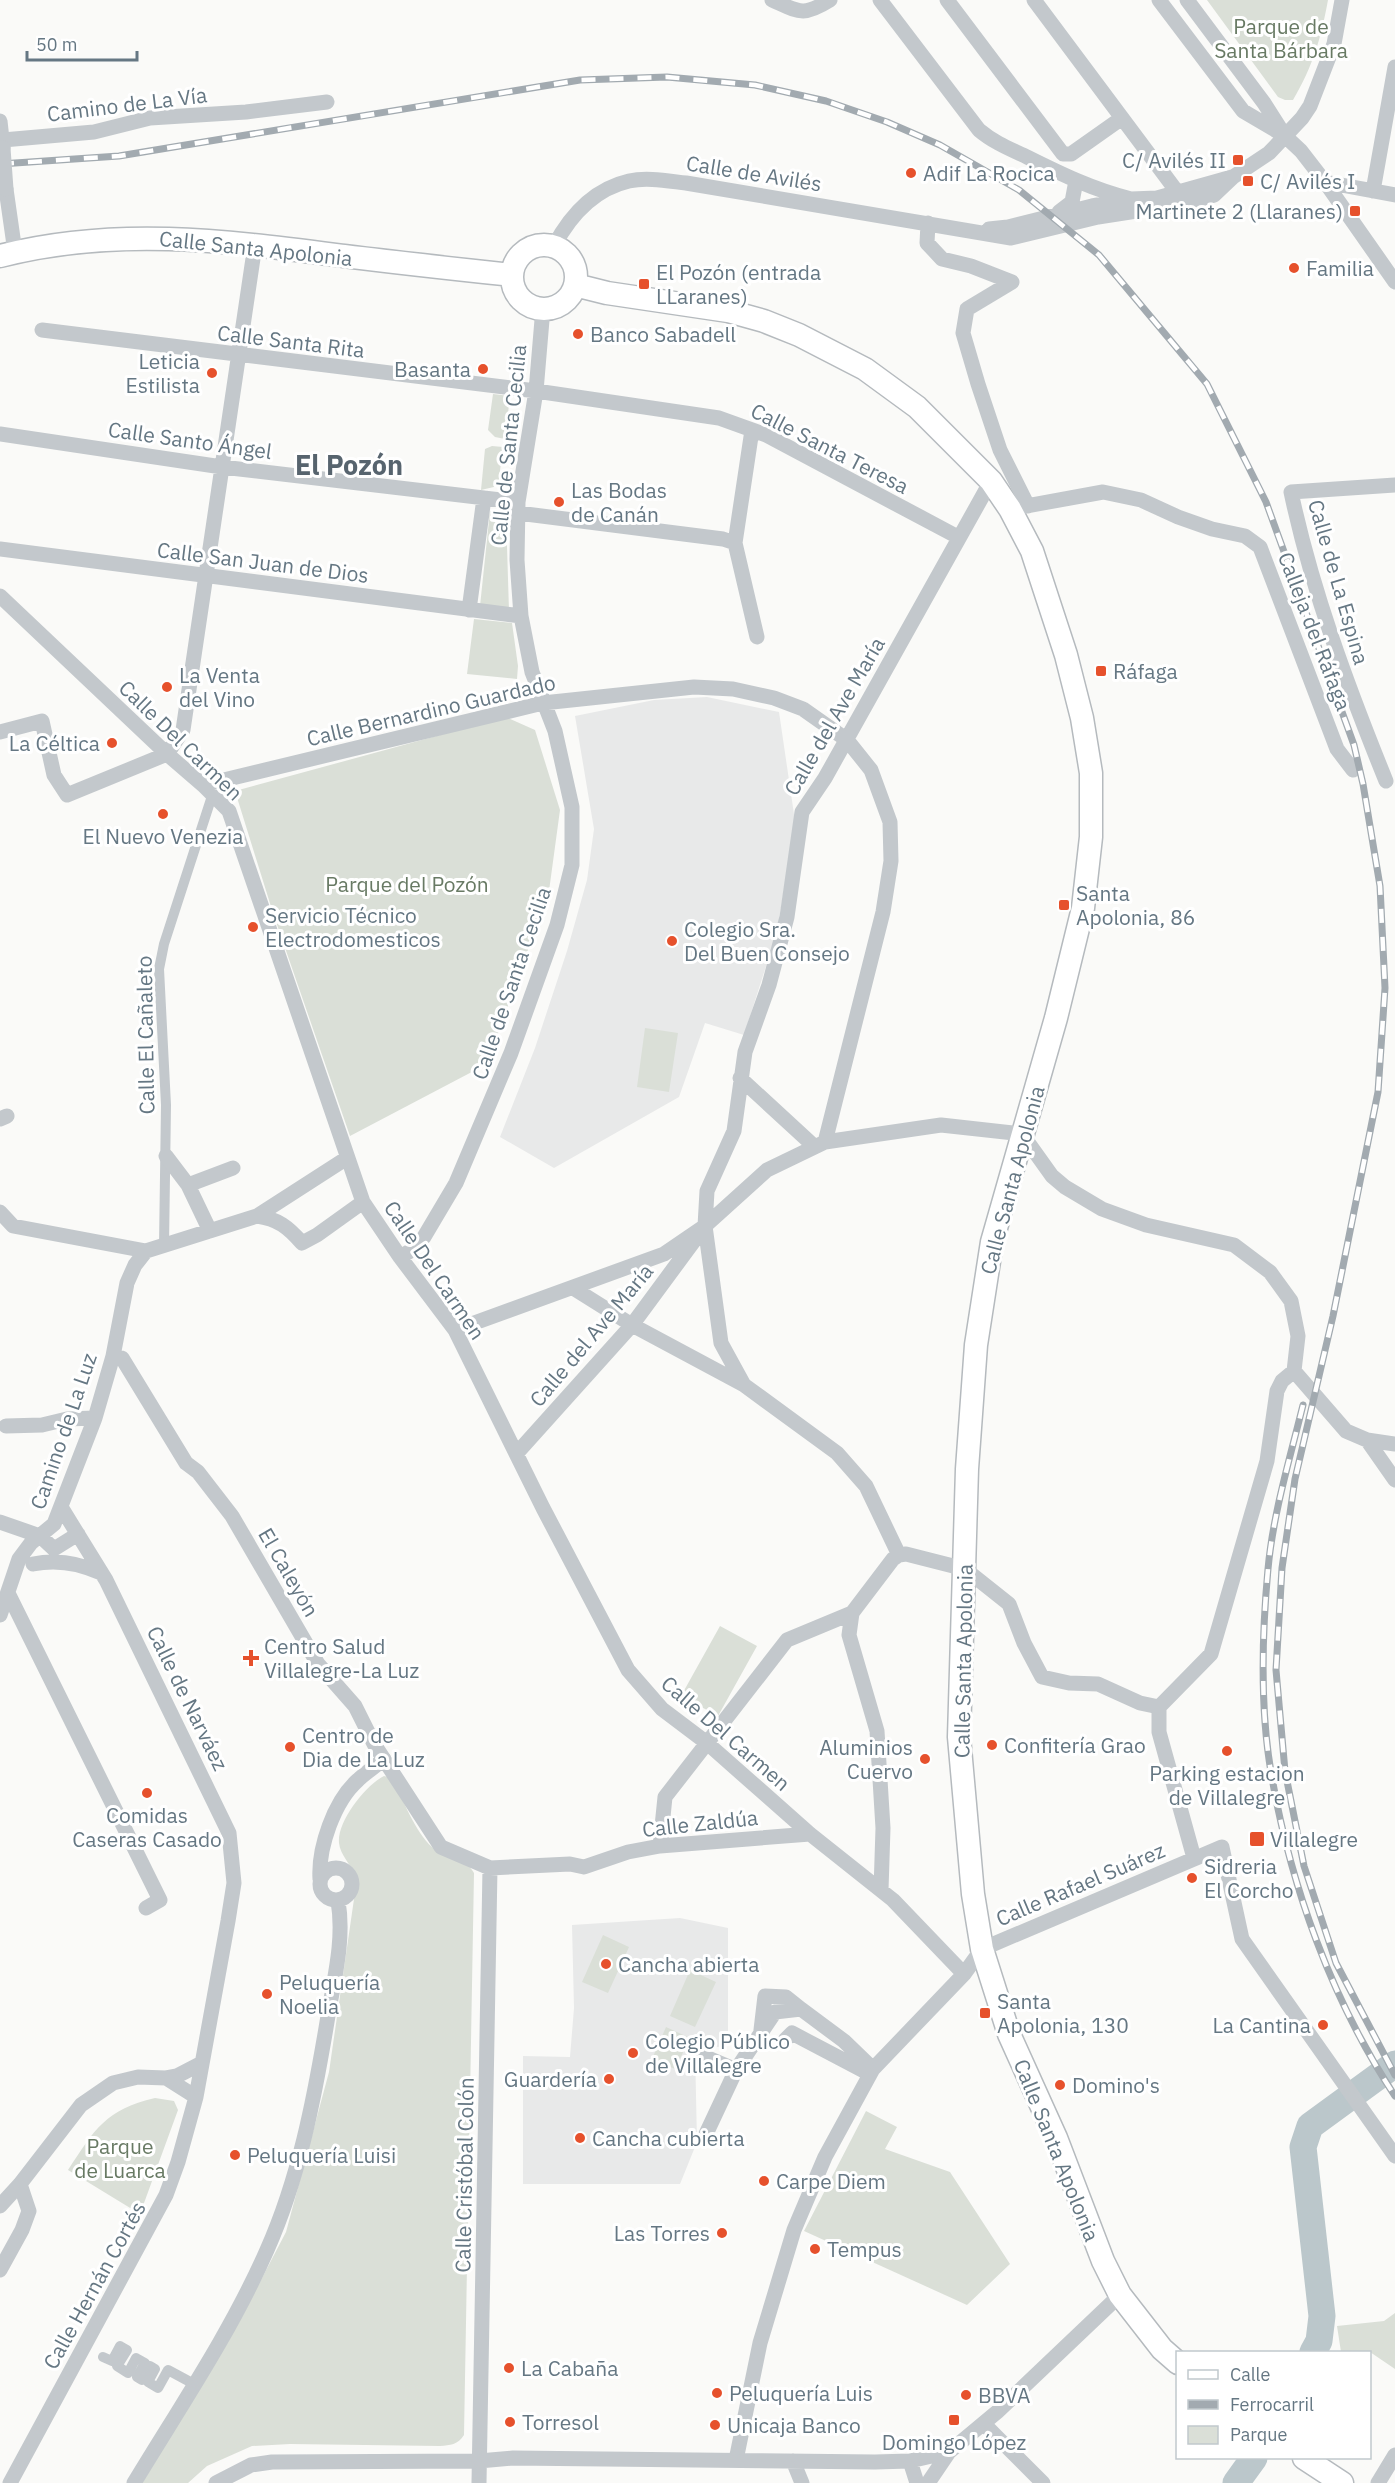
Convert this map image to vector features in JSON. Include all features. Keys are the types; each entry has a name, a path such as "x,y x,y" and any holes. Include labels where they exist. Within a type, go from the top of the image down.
{"main road":[{"name":"Calle Santa Apolonia","path":"8,254 73,243 150,237 229,241 465,272 512,275"},
{"path":"538,245 554,246 567,254 573,263 576,273 574,285 566,299 559,305 543,308 532,306 516,293 512,275 514,264 528,248 538,245"},
{"name":"Calle Santa Apolonia","path":"574,285 607,293 728,311 764,321 799,335 865,369 917,407 1019,508 1066,655 1082,718 1090,773 1091,837 1083,908 1056,1018 992,1242 976,1345 967,1469 959,1737 973,1894 982,1949 1009,2034 1056,2138 1103,2261 1120,2295 1162,2349 1176,2361"},
{"path":"1307,2459 1342,2483"}],"street":[{"path":"772,0 795,10 813,11 830,0"},
{"path":"880,0 979,130 990,139 1077,182 1131,205"},
{"path":"946,0 1063,154 1071,154 1122,118"},
{"path":"1034,0 1178,193"},
{"path":"1159,0 1243,111 1285,136 1301,151 1395,282"},
{"path":"1187,0 1264,103 1285,136"},
{"name":"Calle de Avilés","path":"1131,205 1188,203 1214,195 1233,177 1269,153 1310,106 1334,44 1342,0"},
{"path":"1373,191 1395,67"},
{"name":"Camino de La Vía","path":"3,144 94,132 150,118 246,112 327,102"},
{"path":"0,121 6,189 8,254"},
{"name":"Calle de Avilés","path":"554,246 568,222 586,203 615,186 631,180 686,183 1011,238 1062,219 1131,205 1233,177"},
{"path":"1077,182 1092,206"},
{"path":"1062,219 1072,202 1077,182"},
{"path":"1325,182 1395,195"},
{"path":"1062,219 1092,206 1131,205"},
{"path":"928,223 927,243 942,259 971,266 1012,282 967,309 963,333 1019,508"},
{"path":"0,732 42,722 54,775 68,795 167,754 183,730 255,245"},
{"name":"Calle de Santa Cecilia","path":"400,1257 412,1250 423,1237 456,1183 512,1053 557,925 572,865 572,807 555,731 532,672 521,616 517,560 518,507 536,391 543,308"},
{"name":"Calle Santa Rita","path":"42,330 536,391"},
{"name":"Calle Santa Teresa","path":"536,391 719,418 752,430 958,537"},
{"path":"752,430 735,543 757,638"},
{"name":"Calle Santo Ángel","path":"0,434 222,467 484,498 518,507 723,539 735,543"},
{"name":"Calle del Ave María","path":"518,1454 632,1325 705,1226 707,1191 734,1131 745,1052 770,985 787,917 802,812 847,740 991,481"},
{"name":"Calle de La Espina","path":"1391,784 1356,708 1303,547 1291,492 1395,484"},
{"name":"Calleja del Ráfaga","path":"1019,508 1103,492 1141,500 1178,517 1245,536 1260,547 1337,749 1353,770"},
{"path":"469,610 484,498"},
{"name":"Calle San Juan de Dios","path":"0,549 521,616"},
{"name":"Calle Del Carmen","path":"0,596 229,811 363,1202 400,1257 455,1330 543,1508 628,1670 662,1709 707,1743 810,1834 893,1900 964,1974"},
{"name":"Calle Bernardino Guardado","path":"208,790 543,703 694,687 733,689 774,698 803,710 847,740 871,770 890,822 891,861 883,912 820,1145"},
{"path":"1370,770 1391,784"},
{"name":"Calle El Cañaleto","path":"164,1246 166,1156 163,1010 159,969 208,790"},
{"path":"740,1078 820,1145"},
{"path":"455,1330 664,1254 705,1226 767,1170 820,1145 941,1125 1022,1134 1052,1176 1065,1188 1102,1209 1146,1225 1234,1245 1270,1272 1292,1301 1298,1335 1294,1371 1282,1381 1276,1391 1267,1461 1211,1654 1159,1707 1159,1732 1194,1858"},
{"path":"166,1156 188,1185 210,1231"},
{"path":"0,1212 14,1226 146,1251 257,1216 347,1158"},
{"path":"188,1185 233,1168"},
{"path":"257,1216 273,1218 280,1222 302,1243 363,1202"},
{"path":"705,1226 721,1343 744,1385"},
{"name":"Camino de La Luz","path":"0,1615 20,1558 35,1539 54,1524 61,1507 95,1418 112,1356 127,1283 135,1265 146,1251"},
{"path":"573,1288 632,1325 744,1385 837,1453 866,1486 899,1555"},
{"name":"El Caleyón","path":"112,1356 122,1358 186,1463 198,1472 232,1516 318,1664 355,1706 384,1759 441,1847 490,1868"},
{"path":"1294,1371 1346,1431 1367,1440 1395,1444"},
{"path":"6,1426 42,1425 68,1419 95,1418"},
{"path":"1367,1440 1395,1480"},
{"name":"Calle de Narváez","path":"61,1507 101,1573 229,1833 234,1883 228,1922"},
{"path":"0,1522 54,1550"},
{"path":"0,1532 35,1539"},
{"path":"78,1534 33,1564 10,1587 20,1622 153,1904"},
{"path":"881,1890 883,1828 877,1731 849,1635 852,1613 893,1559 899,1555 906,1554 964,1569 1009,1604 1024,1643 1042,1677 1069,1683 1098,1684 1140,1703 1159,1707"},
{"path":"33,1564 49,1561 74,1564 101,1573"},
{"path":"660,1845 665,1797 787,1640 852,1613"},
{"path":"320,1879 327,1870 333,1867 343,1869 351,1880 348,1896 338,1901 326,1897 321,1891 320,1879 319,1864 333,1818 356,1780 384,1759"},
{"name":"Calle Zaldúa","path":"490,1868 570,1864 584,1868 628,1852 660,1845 810,1834"},
{"path":"325,1842 333,1867"},
{"name":"Calle Rafael Suárez","path":"982,1949 1222,1847 1242,1939 1395,2156"},
{"name":"Calle Cristóbal Colón","path":"479,2483 490,1868"},
{"path":"134,2483 235,2316 267,2250 297,2167 318,2079 342,1930 338,1901"},
{"name":"Calle Hernán Cortés","path":"10,2483 166,2195 178,2162 196,2097 228,1922"},
{"path":"736,2460 760,2343 794,2230 825,2157 872,2072 964,1974 982,1949"},
{"path":"706,2134 736,2070 775,2012 801,2009 844,2041 872,2072"},
{"path":"785,2040 792,2033 872,2072"},
{"path":"703,2056 736,2070"},
{"path":"0,2206 20,2184 81,2105 113,2083 138,2077 177,2076 202,2063"},
{"path":"166,2078 196,2097"},
{"path":"0,2270 22,2230 29,2211 20,2184"},
{"path":"928,2483 950,2452 984,2424 1120,2295"},
{"path":"103,2357 112,2361 120,2346 127,2350 117,2366 128,2373 136,2358 145,2363 137,2377 142,2380 150,2366 155,2369 148,2382 158,2388 168,2370 194,2384"},
{"path":"984,2424 1043,2483"},
{"path":"216,2483 251,2465 272,2462 479,2461 513,2458 875,2463 910,2461 950,2452"},
{"path":"1378,2483 1395,2455"},
{"path":"793,2461 802,2483"},
{"path":"910,2461 917,2483"}],"shaded area":[{"name":"Colegio Sra. Del Buen Consejo","path":"707,697 779,712 795,821 777,932 744,1035 705,1023 679,1097 554,1168 500,1137 535,1048 567,951 587,880 594,829 575,716 654,700"},
{"name":"Colegio Público de Villalegre","path":"680,1918 728,1928 728,2046 695,2049 697,2142 680,2184 523,2184 523,2056 570,2057 574,2008 572,1925"}],"green space":[{"name":"Parque de Santa Bárbara","path":"1207,0 1328,0 1315,52 1293,100 1278,97"},
{"path":"493,394 510,396 505,439 495,437 488,430"},
{"path":"492,446 503,447 498,486 481,490 485,449"},
{"path":"490,511 506,514 509,611 480,606"},
{"path":"474,619 512,623 518,666 517,679 467,674"},
{"name":"Parque del Pozón","path":"506,717 535,730 560,810 549,891 487,1064 350,1136 273,913 235,791"},
{"path":"645,1028 678,1033 669,1092 637,1087"},
{"path":"720,1626 757,1646 718,1716 681,1696"},
{"path":"384,1776 392,1778 426,1841 437,1851 466,1864 474,1873 464,2435 456,2443 440,2446 290,2444 252,2446 207,2466 188,2483 142,2483 239,2322 286,2232 329,2072 355,1890 355,1876 343,1856 339,1843 340,1834 348,1815 361,1795"},
{"name":"Cancha abierta","path":"603,1935 629,1947 608,1993 582,1982"},
{"name":"Cancha abierta","path":"690,1970 716,1982 695,2027 670,2016"},
{"name":"Cancha abierta","path":"666,2027 690,2038 675,2069 652,2059"},
{"name":"Parque de Luarca","path":"155,2098 174,2101 178,2110 140,2214 68,2170 94,2132 103,2123 124,2109"},
{"path":"866,2111 897,2127 885,2149 950,2172 1010,2264 967,2305 804,2231"},
{"path":"1395,2313 1395,2369 1371,2351 1341,2351 1337,2326 1384,2321"}],"waterway":[{"path":"1314,2351 1319,2341 1322,2316 1303,2147 1310,2126 1395,2064"},
{"path":"1236,2483 1253,2459"}],"railway":[{"path":"0,164 119,156 580,80 667,77 755,85 826,101 887,122 940,145 1019,190 1099,255 1207,384 1266,502 1354,745 1380,886 1385,988 1378,1092 1333,1316 1295,1479 1282,1568 1276,1670 1285,1771 1304,1866 1336,1963 1395,2075"},
{"path":"1303,1405 1270,1548 1264,1619 1263,1671 1267,1748 1279,1814 1316,1941 1352,2021 1395,2096"}],"place":[{"name":"C/ Avilés II","path":"1238,160"},
{"name":"Adif La Rocica","path":"911,173"},
{"name":"C/ Avilés I","path":"1248,181"},
{"name":"Martinete 2 (Llaranes)","path":"1355,211"},
{"name":"Familia","path":"1294,268"},
{"name":"El Pozón (entrada LLaranes)","path":"644,284"},
{"name":"Banco Sabadell","path":"578,334"},
{"name":"Basanta","path":"483,369"},
{"name":"Leticia Estilista","path":"212,373"},
{"name":"Las Bodas de Canán","path":"559,502"},
{"name":"Ráfaga","path":"1101,671"},
{"name":"La Venta del Vino","path":"167,687"},
{"name":"La Céltica","path":"112,743"},
{"name":"El Nuevo Venezia","path":"163,814"},
{"name":"Santa Apolonia, 86","path":"1064,905"},
{"name":"Servicio Técnico Electrodomesticos","path":"253,927"},
{"name":"Colegio Sra. Del Buen Consejo","path":"672,941"},
{"name":"Centro Salud Villalegre-La Luz","path":"251,1658"},
{"name":"Confitería Grao","path":"992,1745"},
{"name":"Centro de Dia de La Luz","path":"290,1747"},
{"name":"Parking estacion de Villalegre","path":"1227,1751"},
{"name":"Aluminios Cuervo","path":"925,1759"},
{"name":"Comidas Caseras Casado","path":"147,1793"},
{"name":"Villalegre","path":"1257,1839"},
{"name":"Sidreria El Corcho","path":"1192,1878"},
{"name":"Cancha abierta","path":"606,1964"},
{"name":"Peluquería Noelia","path":"267,1994"},
{"name":"Santa Apolonia, 130","path":"985,2013"},
{"name":"La Cantina","path":"1323,2025"},
{"name":"Colegio Público de Villalegre","path":"633,2053"},
{"name":"Guardería","path":"609,2079"},
{"name":"Domino's","path":"1060,2085"},
{"name":"Cancha cubierta","path":"580,2138"},
{"name":"Peluquería Luisi","path":"235,2155"},
{"name":"Carpe Diem","path":"764,2181"},
{"name":"Las Torres","path":"722,2233"},
{"name":"Tempus","path":"815,2249"},
{"name":"La Cabaña","path":"509,2368"},
{"name":"Peluquería Luis","path":"717,2393"},
{"name":"BBVA","path":"966,2395"},
{"name":"Domingo López","path":"954,2420"},
{"name":"Torresol","path":"510,2422"},
{"name":"Unicaja Banco","path":"715,2425"}],"district":[{"name":"El Pozón","path":"349,464"}]}
